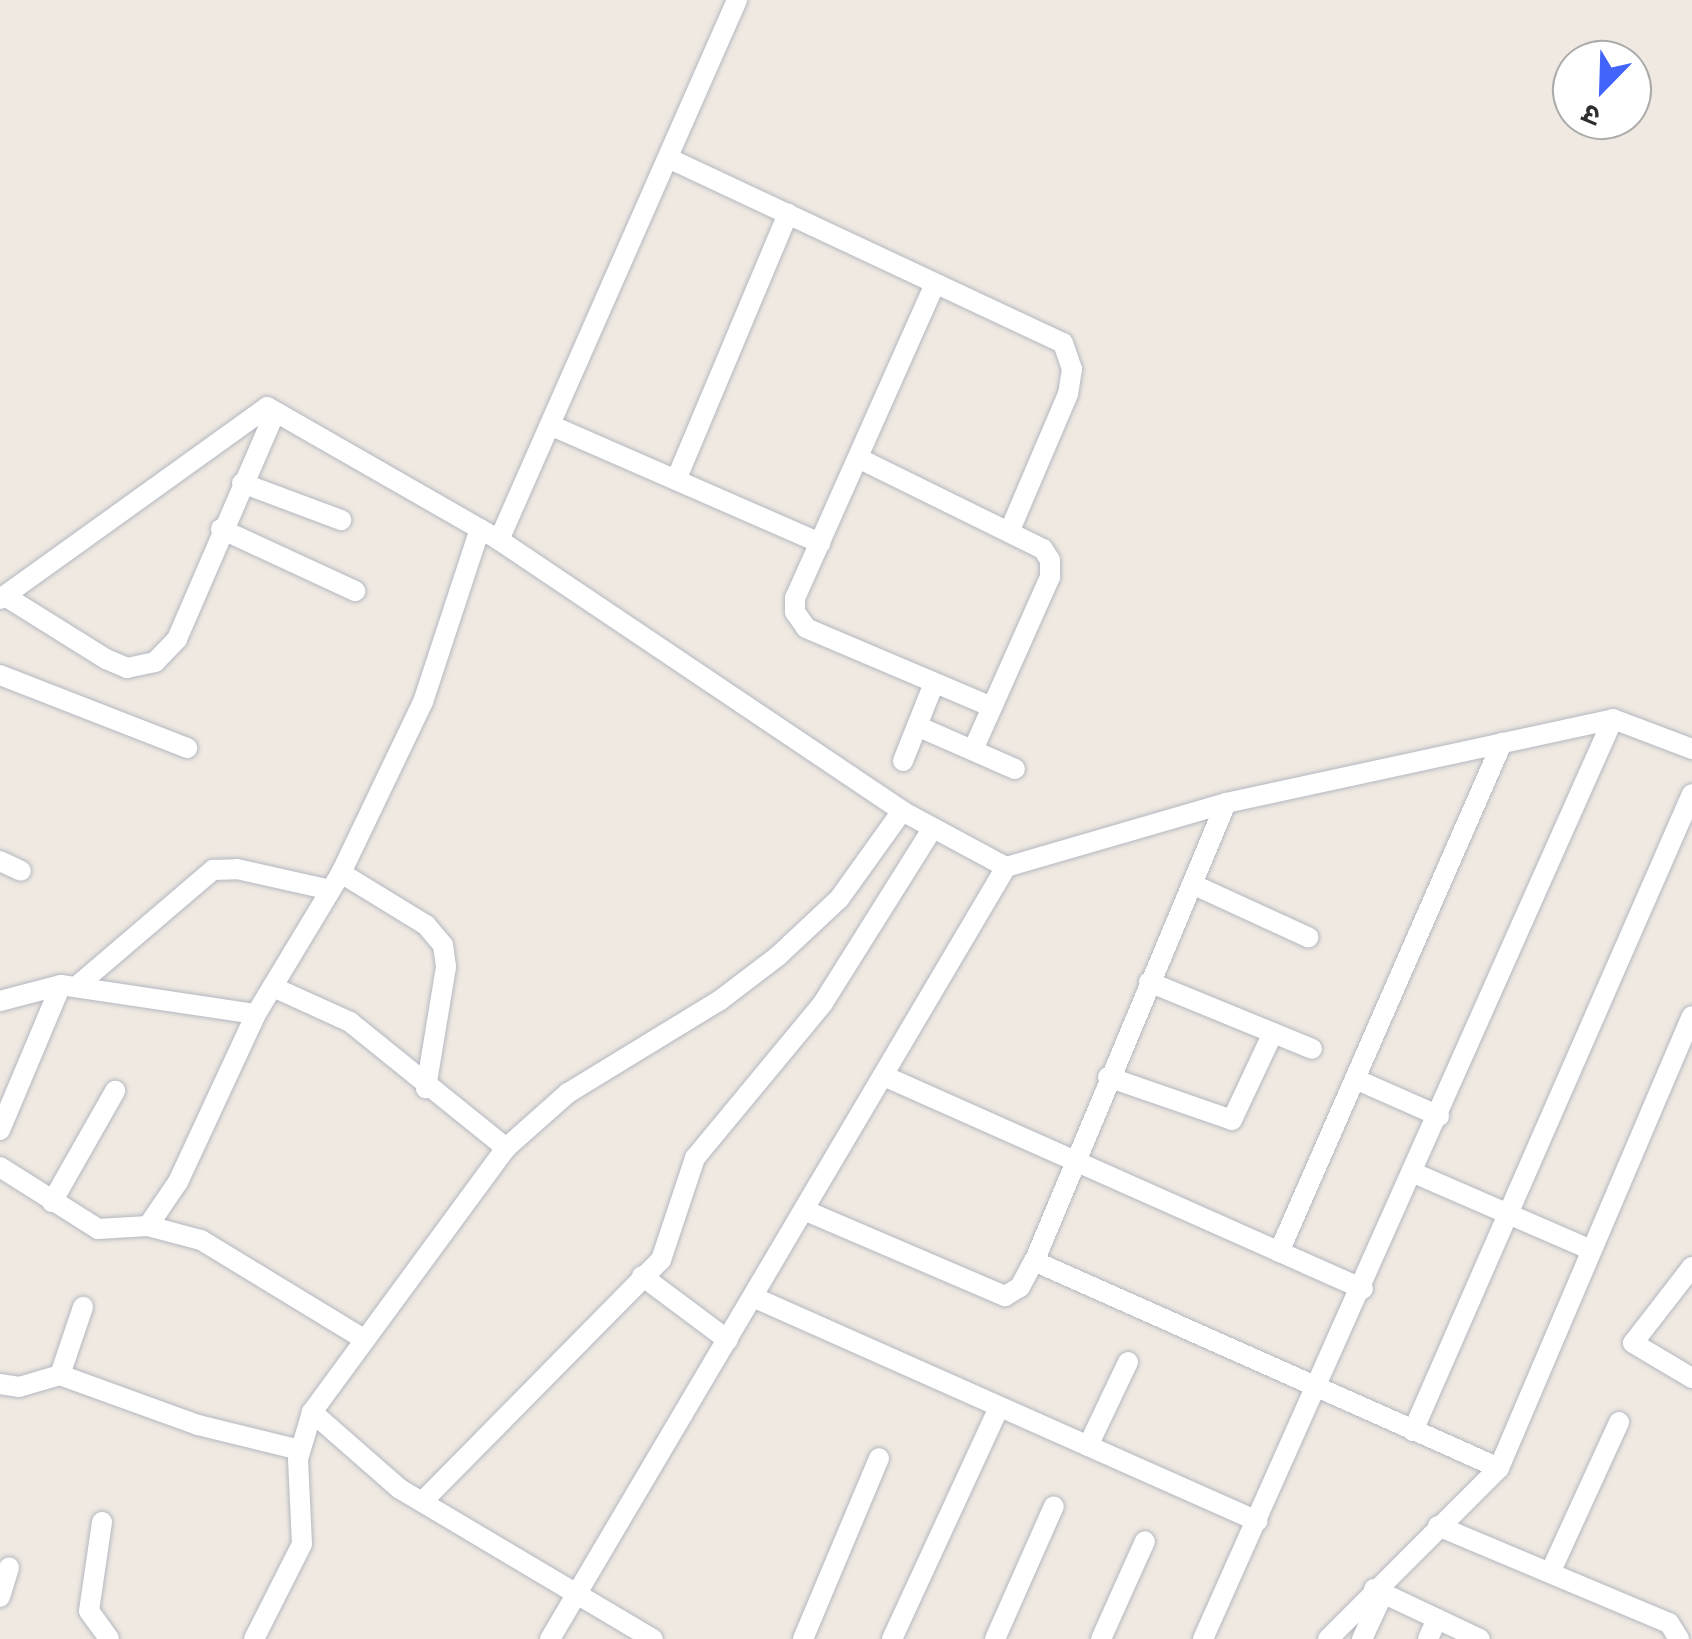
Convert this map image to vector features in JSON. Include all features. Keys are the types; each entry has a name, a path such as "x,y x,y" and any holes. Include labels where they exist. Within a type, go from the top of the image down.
{"street":[{"path":"500,540 737,0"},
{"path":"668,158 934,286 1063,343 1070,356 1068,394 1009,532"},
{"path":"676,480 788,214"},
{"path":"934,286 795,598 797,620 992,708"},
{"path":"276,412 221,529 177,638 154,662 127,668 3,598 267,407 276,412 480,529 500,540 902,810 1006,867 1226,803 1613,718 1692,749"},
{"path":"550,425 820,543"},
{"path":"858,458 1043,549 1050,577 973,750"},
{"path":"242,483 341,520"},
{"path":"221,529 355,590"},
{"path":"148,1226 178,1182 256,1014 336,882 423,702 480,529"},
{"path":"0,676 188,748"},
{"path":"903,761 934,683"},
{"path":"1203,1639 1363,1289 1613,718"},
{"path":"917,726 1015,769"},
{"path":"1280,1252 1502,743"},
{"path":"1413,1431 1504,1211 1692,794"},
{"path":"804,1210 1005,1296 1020,1287 1226,803"},
{"path":"254,1639 302,1544 300,1450 312,1412 506,1148 568,1093 719,1001 778,956 839,899 902,810"},
{"path":"423,1501 661,1260 674,1238 694,1158 823,1003 932,829"},
{"path":"0,861 21,870"},
{"path":"550,1639 1006,867"},
{"path":"0,1130 69,986 213,870 336,882 426,926 443,945 446,967 426,1088"},
{"path":"1192,884 1308,937"},
{"path":"1150,982 1312,1049"},
{"path":"0,1001 69,986 256,1014"},
{"path":"273,987 350,1022 426,1088 506,1148"},
{"path":"1328,1639 1379,1592 1438,1526 1498,1468 1692,1016"},
{"path":"1108,1077 1232,1120 1272,1033"},
{"path":"884,1076 1363,1289"},
{"path":"1355,1079 1440,1116"},
{"path":"52,1202 115,1091"},
{"path":"0,1167 98,1229 148,1226 201,1240 364,1338"},
{"path":"1414,1174 1591,1250"},
{"path":"1034,1261 1498,1468"},
{"path":"642,1276 728,1340"},
{"path":"1689,1276 1632,1343 1692,1378"},
{"path":"753,1297 1257,1521"},
{"path":"60,1375 83,1308"},
{"path":"1088,1446 1128,1362"},
{"path":"0,1384 19,1388 60,1375 198,1425 300,1450"},
{"path":"892,1639 1000,1406"},
{"path":"312,1412 423,1501 653,1639"},
{"path":"1550,1573 1619,1422"},
{"path":"803,1639 879,1458"},
{"path":"995,1639 1054,1506"},
{"path":"102,1522 90,1611 109,1639"},
{"path":"1438,1526 1669,1623 1679,1639"},
{"path":"1101,1639 1145,1541"},
{"path":"0,1597 10,1567"},
{"path":"1379,1592 1480,1639"},
{"path":"1362,1639 1379,1592"},
{"path":"1428,1639 1436,1619"}]}
